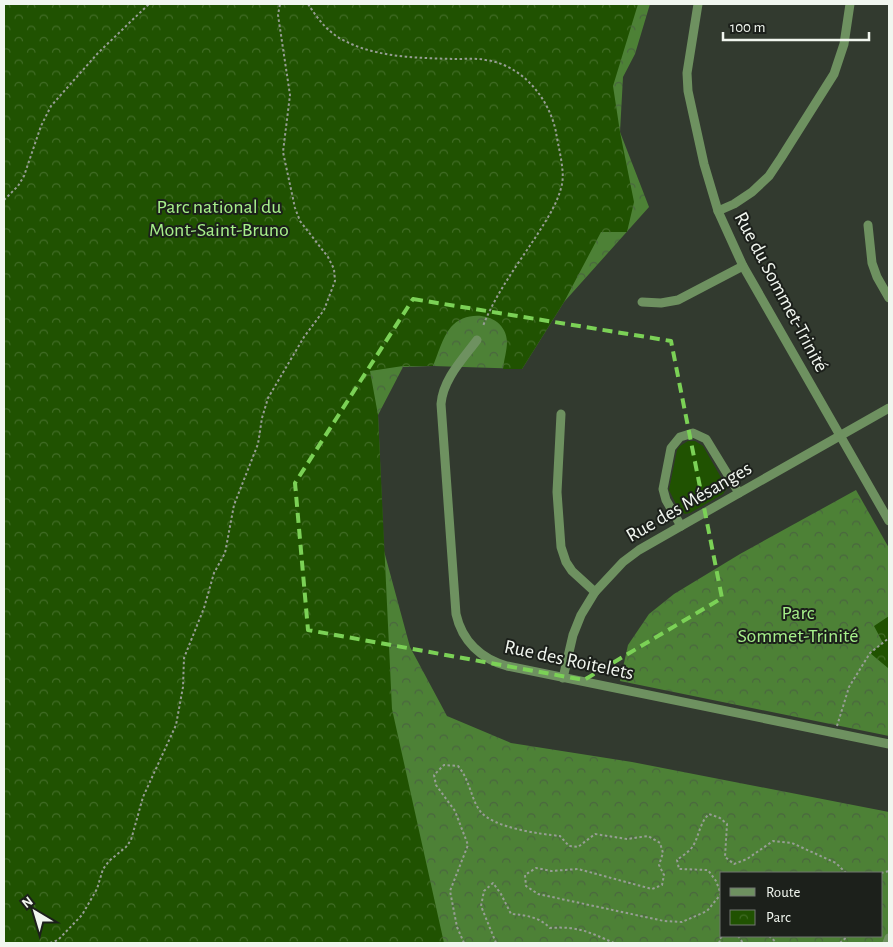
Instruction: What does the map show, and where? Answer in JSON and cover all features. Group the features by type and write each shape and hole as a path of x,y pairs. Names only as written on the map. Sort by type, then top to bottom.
{"street":[{"name":"Rue du Sommet-Trinité","path":"698,4 687,73 688,91 704,164 718,211 743,266 889,521"},
{"path":"718,211 734,204 752,192 769,176 782,158 834,74 844,44 850,4"},
{"path":"868,225 872,263 889,298"},
{"path":"642,302 661,303 678,300 743,266"},
{"name":"Rue des Roitelets","path":"477,340 449,378 442,400 446,484 458,620 468,641 476,650 490,660 507,666 889,744"},
{"name":"Rue des Mésanges","path":"563,678 575,628 581,615 595,592 628,557 889,408"},
{"path":"562,414 557,492 561,546 566,562 572,571 595,592"},
{"path":"681,526 662,489 671,448 680,437 693,434 706,439 739,493"},
{"path":"887,943 889,938"}],"path":[{"path":"4,200 18,186 24,176 41,126 51,106 98,53 148,4"},
{"path":"50,943 58,940 82,916 97,889 103,869 108,861 126,848 131,840 143,797 176,725 183,687 184,658 204,608 214,572 225,553 234,505 258,444 262,418 268,398 304,337 324,310 335,281 334,269 328,257 300,221 283,152 290,95 278,15 280,4"},
{"path":"308,4 328,30 344,41 356,46 417,57 487,60 505,66 523,78 545,101 555,127 563,182 547,219 491,306 483,326"},
{"path":"835,732 849,687 870,653 889,638"},
{"path":"464,943 457,927 450,891 468,845 455,811 436,785 434,775 444,765 458,766 465,774 481,811 496,823 560,836 569,846 578,847 595,834 627,839 648,836 660,843 663,852 659,865 664,875 662,885 652,890 578,869 551,871 536,868 525,876 526,886 538,894 664,921 682,922 707,911 720,895"},
{"path":"720,891 716,881 708,870 679,869 677,860 692,848 701,830 703,819 709,814 720,818 726,824 725,857 734,864 747,859 773,841 792,843 836,863 845,872"},
{"path":"496,943 481,906 484,891 493,883 511,914 543,921 550,928 569,927 588,932 614,943"}],"highlighted area":[{"path":"413,299 671,341 722,598 584,680 308,630 295,483"}],"green space":[{"name":"Parc national du Mont-Saint-Bruno","path":"4,4 638,4 613,86 634,202 627,232 601,232 564,302 522,369 503,369 507,345 505,332 493,320 475,316 466,317 451,327 433,366 403,366 370,371 378,415 392,709 444,943 4,943"},
{"name":"Parc national du Mont-Saint-Bruno","path":"63,4 650,4 635,54 623,77 620,132 649,207 564,302 522,369 433,366 403,367 378,415 384,551 410,647 447,716 511,743 632,762 889,812 889,943 4,943 4,16"},
{"path":"688,441 695,441 703,446 727,488 723,494 685,514 679,510 669,490 677,450"},
{"name":"Parc Sommet-Trinité","path":"856,490 889,548 889,736 620,681 628,645 649,614 674,594 740,554"},
{"path":"889,616 888,668 870,653 883,643 874,626"}]}
